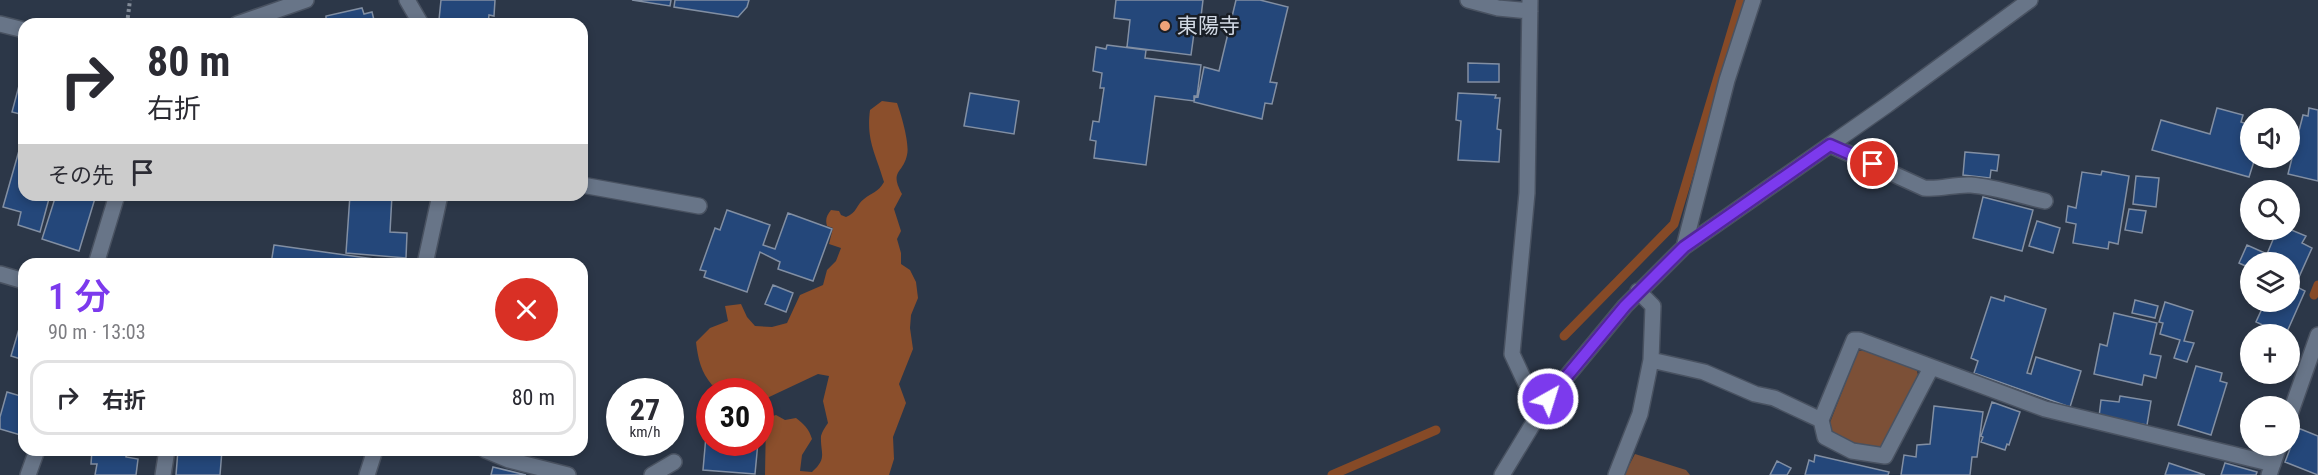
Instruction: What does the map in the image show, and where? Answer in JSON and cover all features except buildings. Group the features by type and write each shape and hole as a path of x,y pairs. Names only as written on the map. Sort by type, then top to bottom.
{"street":[{"path":"254,18 306,0"},
{"path":"407,0 418,18"},
{"path":"1468,0 1498,8 1530,6 1527,193 1512,354 1526,384 1548,399"},
{"path":"1684,247 1724,91 1753,0"},
{"path":"1502,475 1548,399 1638,291 1684,247 1830,145 2030,0"},
{"path":"0,24 18,28"},
{"path":"1830,145 1924,188 1973,185 2045,201"},
{"path":"588,186 699,206"},
{"path":"98,258 115,201"},
{"path":"425,258 439,201"},
{"path":"0,274 18,279"},
{"path":"1616,475 1640,414 1652,360 1653,306 1638,291"},
{"path":"2296,396 2318,335"},
{"path":"1931,368 1886,456 1852,451 1825,437 1821,420 1854,340 1859,340 2044,409 2271,470"},
{"path":"1652,360 1704,372 1755,394 1774,398 1821,420"},
{"path":"28,475 35,456"},
{"path":"163,475 166,456"},
{"path":"368,475 373,456"},
{"path":"499,456 568,475"},
{"path":"652,475 674,462"}],"path":[{"path":"128,18 130,0"}],"shaded area":[{"path":"882,101 897,103 908,150 897,176 902,194 894,209 901,231 897,239 901,264 910,270 916,282 918,298 911,315 913,349 899,384 906,403 893,437 894,459 889,475 765,475 765,456 774,456 774,416 776,415 785,420 796,418 811,435 812,439 802,455 800,471 812,472 820,463 822,459 821,436 828,423 823,401 829,376 818,374 774,395 774,378 707,378 701,365 696,342 710,328 728,321 725,306 741,304 747,317 755,326 772,327 787,323 800,295 823,285 827,270 836,261 841,248 829,244 833,228 827,226 828,214 831,210 839,211 846,217 850,215 861,201 882,186 884,182 869,130 870,110"},
{"path":"1866,350 1916,367 1918,375 1881,448 1857,444 1831,431 1829,425 1858,351"},
{"path":"1635,454 1686,470 1690,475 1624,475"}],"waterway":[{"path":"1564,336 1674,224 1741,0"},
{"path":"2314,295 2318,285"},
{"path":"1332,475 1436,430"}],"place":[{"name":"東陽寺","path":"1165,26"}],"route":[{"path":"1548,399 1638,291 1684,247 1830,145 1873,164"}]}
